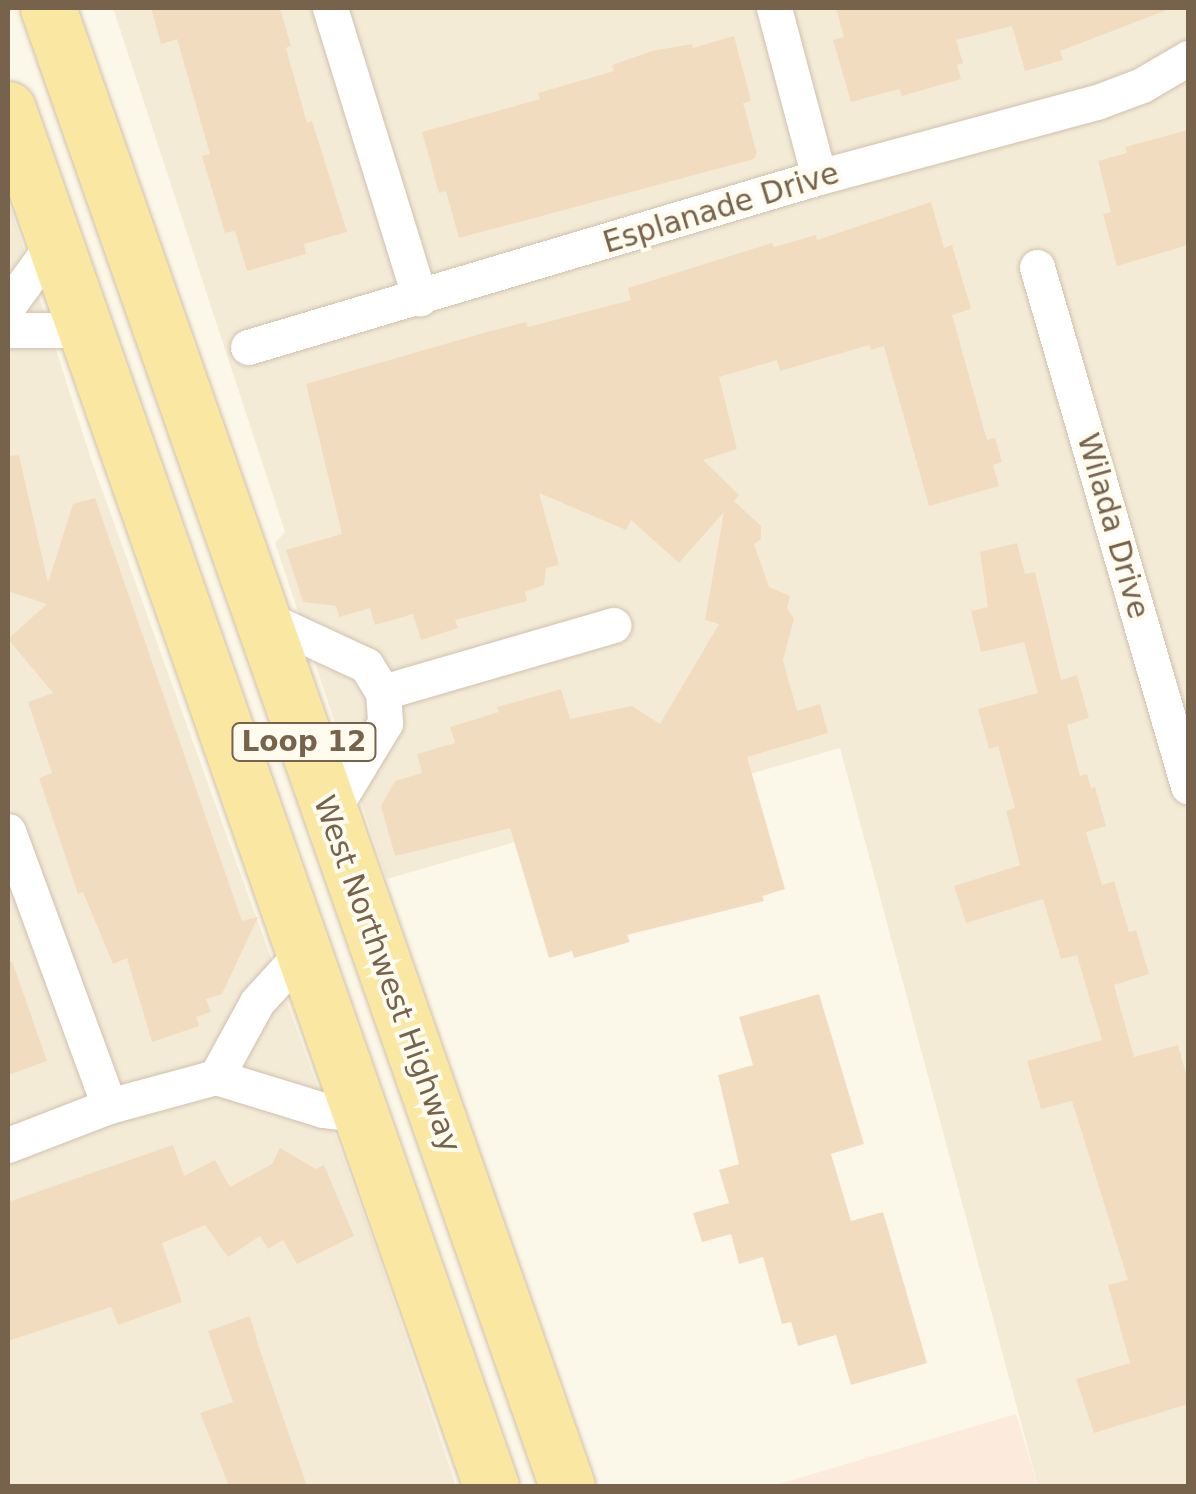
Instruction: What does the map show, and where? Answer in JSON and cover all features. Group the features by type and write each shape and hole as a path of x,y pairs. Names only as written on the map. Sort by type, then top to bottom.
{"main road":[{"name":"West Northwest Highway","path":"48,8 330,816 552,1483"},
{"name":"Loop 12","path":"8,109 491,1486"}],"street":[{"path":"330,8 420,298"},
{"path":"774,8 819,178"},
{"name":"Esplanade Drive","path":"248,347 819,178 1098,102 1142,85 1188,58"},
{"path":"8,306 54,243"},
{"name":"Wilada Drive","path":"1037,267 1188,786"},
{"path":"8,330 84,330"},
{"path":"260,616 366,664 383,692 386,722 330,816"},
{"path":"383,692 613,626"},
{"path":"8,831 109,1106"},
{"path":"216,1076 257,1002 302,954"},
{"path":"8,1146 109,1106 216,1076 323,1110 358,1114"}],"shaded area":[{"path":"113,8 1188,8 1188,1486 1038,1486 840,748 387,879 275,543 285,532"},
{"path":"8,200 92,462 373,1241 456,1486 8,1486"},
{"path":"1016,1414 1038,1486 772,1486"}],"building":[{"path":"151,8 280,8 291,46 286,48 307,123 312,121 347,232 304,244 306,254 247,271 235,231 225,233 202,156 210,154 177,39 161,44"},
{"path":"836,8 1167,10 1060,51 1063,60 1025,71 1012,26 956,40 963,63 957,65 961,79 902,96 899,89 851,102 833,40 844,37"},
{"path":"734,36 751,101 743,103 757,153 754,159 459,238 446,191 439,193 422,132 540,99 538,93 614,71 612,65 652,51 692,44 693,48"},
{"path":"1188,130 1188,245 1117,266 1103,214 1111,212 1098,161 1127,153 1125,147"},
{"path":"931,202 944,248 952,245 971,309 952,315 987,440 995,438 1002,462 993,465 999,486 929,506 884,346 871,350 869,345 780,371 777,360 719,377 737,449 703,460 739,495 734,501 761,526 761,539 754,544 769,587 790,596 787,608 794,619 783,660 797,711 820,704 828,733 747,757 785,889 762,896 764,901 627,935 630,942 574,958 572,951 549,958 510,828 395,856 381,806 395,781 422,773 417,754 455,743 450,727 499,712 497,707 561,689 570,719 632,706 660,724 719,624 705,620 724,512 679,563 631,520 626,530 539,493 559,565 546,568 544,585 525,592 527,601 455,620 458,628 421,640 413,614 375,625 370,608 339,617 336,606 303,602 286,550 342,534 306,384 487,332 526,322 528,327 631,300 628,288 772,243 774,247 816,235 817,240"},
{"path":"19,455 48,583 73,504 95,498 242,921 258,917 222,994 206,999 211,1012 196,1017 199,1026 152,1042 127,958 113,964 83,892 78,894 39,778 52,773 28,702 53,693 8,639 47,604 8,591 8,456"},
{"path":"1017,543 1025,574 1035,572 1061,680 1077,675 1089,718 1067,725 1080,776 1087,774 1091,788 1095,787 1106,826 1086,832 1102,885 1114,881 1129,932 1136,930 1149,974 1114,985 1134,1057 1178,1045 1188,1081 1188,1404 1094,1433 1076,1379 1130,1363 1108,1285 1128,1280 1072,1101 1041,1109 1027,1061 1102,1040 1077,955 1061,959 1043,899 966,923 954,886 1020,865 1006,811 1015,808 998,746 989,749 978,709 1038,693 1024,642 981,652 971,611 988,607 980,552"},
{"path":"12,961 47,1061 8,1075 8,962"},
{"path":"819,994 864,1144 831,1154 851,1221 883,1212 927,1363 851,1385 836,1335 798,1346 791,1322 782,1324 763,1257 739,1264 731,1234 702,1242 693,1213 729,1203 719,1170 739,1164 718,1075 753,1065 739,1017"},
{"path":"173,1145 184,1176 215,1160 230,1187 272,1164 280,1148 316,1169 324,1165 354,1236 297,1264 283,1240 268,1249 260,1236 228,1257 205,1225 162,1243 182,1302 118,1325 111,1307 8,1341 8,1202"},
{"path":"250,1316 307,1486 229,1486 200,1413 233,1402 208,1331"}]}
